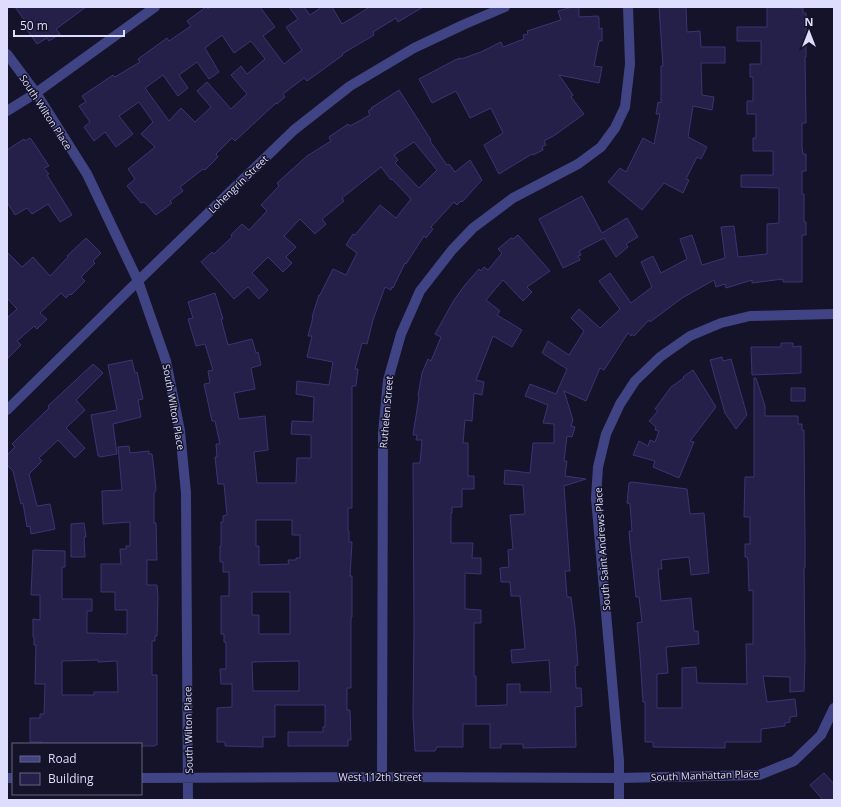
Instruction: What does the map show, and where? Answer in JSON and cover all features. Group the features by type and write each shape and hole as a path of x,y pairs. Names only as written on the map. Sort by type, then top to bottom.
{"street":[{"path":"7,111 36,93 155,7"},
{"name":"Lohengrin Street","path":"7,410 294,130 350,86 414,48 505,7"},
{"name":"Ruthelen Street","path":"382,776 383,434 388,380 401,334 420,292 452,250 473,228 513,198 578,164 601,147 615,128 625,108 630,64 628,7"},
{"name":"South Wilton Place","path":"7,54 36,93 87,174 138,281 166,361 180,431 186,493 188,800"},
{"name":"South Saint Andrews Place","path":"619,800 619,762 596,498 598,466 606,434 620,404 635,381 660,357 690,336 721,323 750,316 834,314"},
{"name":"South Manhattan Place","path":"619,778 759,775 794,761 821,735 834,708"},
{"name":"West 112th Street","path":"142,778 189,779 382,776 619,778"}],"building":[{"path":"15,7 86,7 56,29 60,34 49,41 47,38 37,44 25,27 28,25"},
{"path":"206,7 208,9 211,7 260,7 275,27 263,36 284,64 302,50 286,27 298,19 289,7 304,7 310,15 322,7 332,7 342,24 370,7 423,7 398,22 396,18 373,32 374,35 342,54 343,55 307,81 304,78 283,94 285,97 277,104 276,103 235,141 232,138 216,154 218,157 205,170 203,169 180,187 183,191 170,201 172,203 156,215 144,202 141,203 127,186 135,179 128,169 155,147 141,134 153,122 139,102 119,116 133,134 116,147 105,132 94,141 84,127 90,122 79,106 86,102 82,96 113,75 115,77 140,62 138,59 167,38 169,41 191,26 187,21","holes":["222,35 234,53 251,41 265,59 247,74 241,66 231,75 247,94 231,109 207,82 197,91 211,107 195,122 181,108 169,121 145,88 163,75 178,96 188,88 179,75 197,62 209,79 219,72 205,48"]},
{"path":"572,7 579,7 579,17 598,16 599,18 599,29 602,28 602,41 599,41 594,66 602,67 599,83 559,75 573,95 571,97 584,114 544,141 546,145 542,147 543,150 533,155 532,154 499,174 484,145 503,133 491,108 470,118 456,91 432,103 419,79 455,60 481,52 501,42 503,47 524,39 523,35 528,34 527,31 561,20 558,11"},
{"path":"659,7 686,7 687,32 700,31 701,47 725,47 725,63 701,63 702,95 714,97 712,110 693,106 688,137 707,147 701,159 697,157 686,179 689,180 683,193 664,183 642,210 608,182 620,168 626,172 643,138 654,144 660,114 656,114 658,102 661,103 661,66 663,66"},
{"path":"767,7 803,8 803,13 806,13 806,123 802,123 802,147 803,154 806,154 806,171 802,171 802,194 804,194 804,222 806,222 806,235 802,235 802,282 783,282 783,279 752,283 752,280 726,288 725,284 716,287 714,280 682,298 650,322 649,320 634,336 632,334 631,336 628,333 604,370 600,368 586,401 564,391 573,420 571,426 575,427 572,437 567,436 564,461 567,461 565,476 586,479 564,486 570,571 565,571 567,597 571,597 578,665 575,666 576,688 581,688 582,706 575,707 576,747 523,748 523,744 501,744 501,748 490,748 490,724 463,724 463,747 437,747 435,751 415,751 413,716 413,463 420,463 422,440 416,440 417,435 413,435 422,373 428,359 431,361 441,337 435,334 454,300 465,285 479,269 481,271 484,267 488,270 502,253 498,249 511,238 513,239 518,235 550,271 527,287 532,292 523,301 503,280 486,300 500,311 497,315 522,330 512,347 493,336 476,380 484,382 482,395 474,393 472,421 465,420 463,443 468,443 468,476 474,476 474,489 462,489 462,507 452,507 451,513 451,543 473,543 472,558 481,558 481,574 465,573 465,609 481,610 481,623 474,623 474,676 476,676 476,706 507,705 507,684 520,684 520,692 551,692 549,660 512,663 511,650 525,649 520,596 511,596 510,582 501,582 500,568 509,567 508,550 513,549 510,515 525,514 523,485 504,484 505,470 530,473 533,443 554,443 554,424 543,423 548,405 525,396 530,384 556,394 567,369 542,353 548,341 569,355 584,331 571,318 579,309 600,328 620,309 599,281 610,273 631,303 652,287 641,262 653,256 661,273 687,259 680,239 692,235 702,265 725,258 721,227 734,226 738,257 767,254 767,224 779,223 779,188 741,187 741,175 773,175 773,151 753,151 753,138 756,138 756,114 747,114 747,101 753,101 753,77 750,77 750,64 761,64 761,41 737,41 737,27 767,27"},
{"path":"399,90 431,140 430,141 447,165 449,164 455,172 470,160 482,180 462,202 461,201 457,205 454,202 431,227 433,229 426,238 424,236 406,264 405,263 393,288 392,287 391,290 385,287 373,320 367,344 362,343 355,369 358,369 356,386 352,386 352,508 348,508 349,542 352,542 350,576 352,576 352,617 351,688 347,688 347,710 350,710 351,740 348,740 348,746 288,746 288,732 323,732 323,727 325,727 325,705 275,705 275,737 263,737 263,747 225,746 225,742 217,742 217,708 232,707 232,684 221,684 220,669 226,669 226,642 224,642 224,634 221,634 221,596 229,596 229,572 223,572 223,562 220,562 220,546 221,522 223,522 223,516 227,515 224,484 218,484 215,457 217,457 216,444 220,444 215,421 212,421 204,384 210,383 208,371 213,370 205,344 196,346 188,319 193,318 188,302 215,293 223,319 221,319 228,345 252,339 256,353 258,352 261,365 251,368 255,389 234,393 239,419 265,416 268,450 254,452 257,483 296,483 297,458 311,458 311,435 291,434 292,421 313,422 314,397 296,394 297,381 329,385 333,362 307,357 312,336 308,336 319,295 333,269 346,275 357,253 346,245 353,234 355,235 380,205 396,218 411,199 392,179 391,180 381,167 342,198 344,201 322,219 326,224 315,234 300,219 284,236 296,247 286,257 292,263 283,272 268,257 252,273 268,290 259,299 248,287 234,299 201,262 212,252 214,254 232,237 231,235 242,224 249,230 267,211 261,205 279,186 277,183 307,156 331,141 329,137 348,124 350,126 370,115 368,111 372,109 371,108","holes":["414,142 437,170 419,188 395,163 398,160 394,155","256,520 292,520 292,535 300,535 300,558 296,558 296,560 288,560 289,564 259,565 259,546 256,546","252,592 290,592 290,634 259,634 259,615 252,615","299,661 299,691 253,691 252,662"]},
{"path":"30,138 49,166 44,168 49,174 47,175 72,215 60,222 48,204 32,214 27,208 15,215 7,202 7,150 24,139 25,141"},
{"path":"582,196 602,233 627,218 638,237 626,244 628,247 616,257 604,238 579,251 581,255 578,256 580,260 563,268 539,219"},
{"path":"86,238 101,253 93,261 95,263 81,277 85,281 66,298 61,293 40,313 47,319 37,329 34,326 17,341 21,345 7,359 7,318 17,309 7,298 7,252 22,267 33,257 50,276 68,257 67,256"},
{"path":"781,343 793,343 793,347 801,346 801,373 752,375 751,347 781,347"},
{"path":"722,357 723,361 731,359 747,415 736,429 725,413 710,360"},
{"path":"132,360 135,373 137,372 143,399 138,400 141,417 113,424 117,454 100,457 98,456 91,415 117,410 108,365"},
{"path":"93,364 103,373 76,400 85,410 66,428 85,448 75,458 58,440 39,458 42,461 29,474 37,506 50,504 55,529 31,534 30,526 27,527 23,503 21,504 13,471 7,465 7,455 15,447 12,444 49,408 48,406"},
{"path":"693,370 716,407 690,441 694,442 679,478 653,467 655,461 633,455 639,441 648,446 650,440 655,442 659,431 655,430 656,427 649,421 658,411 655,409 671,387"},
{"path":"754,378 756,378 765,406 765,416 798,416 798,424 802,424 802,430 804,430 804,691 790,692 790,677 763,676 767,702 795,699 797,716 790,717 790,722 785,723 785,726 761,729 761,742 725,742 725,748 653,747 653,742 645,742 645,702 643,702 637,623 642,622 639,597 636,597 630,543 629,531 632,531 630,504 627,503 629,483 632,482 687,489 690,514 704,513 709,573 691,575 689,557 661,560 662,569 658,569 661,601 691,598 694,631 698,631 699,644 666,647 668,673 657,674 657,708 682,708 682,668 696,667 697,683 747,684 746,644 753,644 753,590 749,591 748,560 747,557 745,557 745,544 750,544 750,517 744,517 745,477 754,477"},
{"path":"791,388 805,388 805,401 791,401"},
{"path":"129,446 130,453 149,451 149,454 152,454 156,490 154,493 154,523 156,523 157,560 147,560 147,585 157,585 158,597 157,636 155,636 155,641 152,641 152,675 157,675 157,745 142,746 142,743 30,742 30,718 40,718 40,714 44,714 45,684 35,684 36,645 34,645 33,637 33,619 40,620 40,595 31,595 33,550 65,551 65,567 62,567 62,599 92,599 92,611 87,611 87,633 127,634 127,610 115,610 115,592 101,592 101,564 121,564 120,549 126,549 126,546 130,546 130,522 103,524 102,491 122,490 118,447","holes":["62,661 117,661 118,692 94,692 94,695 62,695"]},
{"path":"84,523 86,537 84,537 85,557 71,557 71,524"},
{"path":"824,773 834,784 834,800 823,800 810,785"}]}
